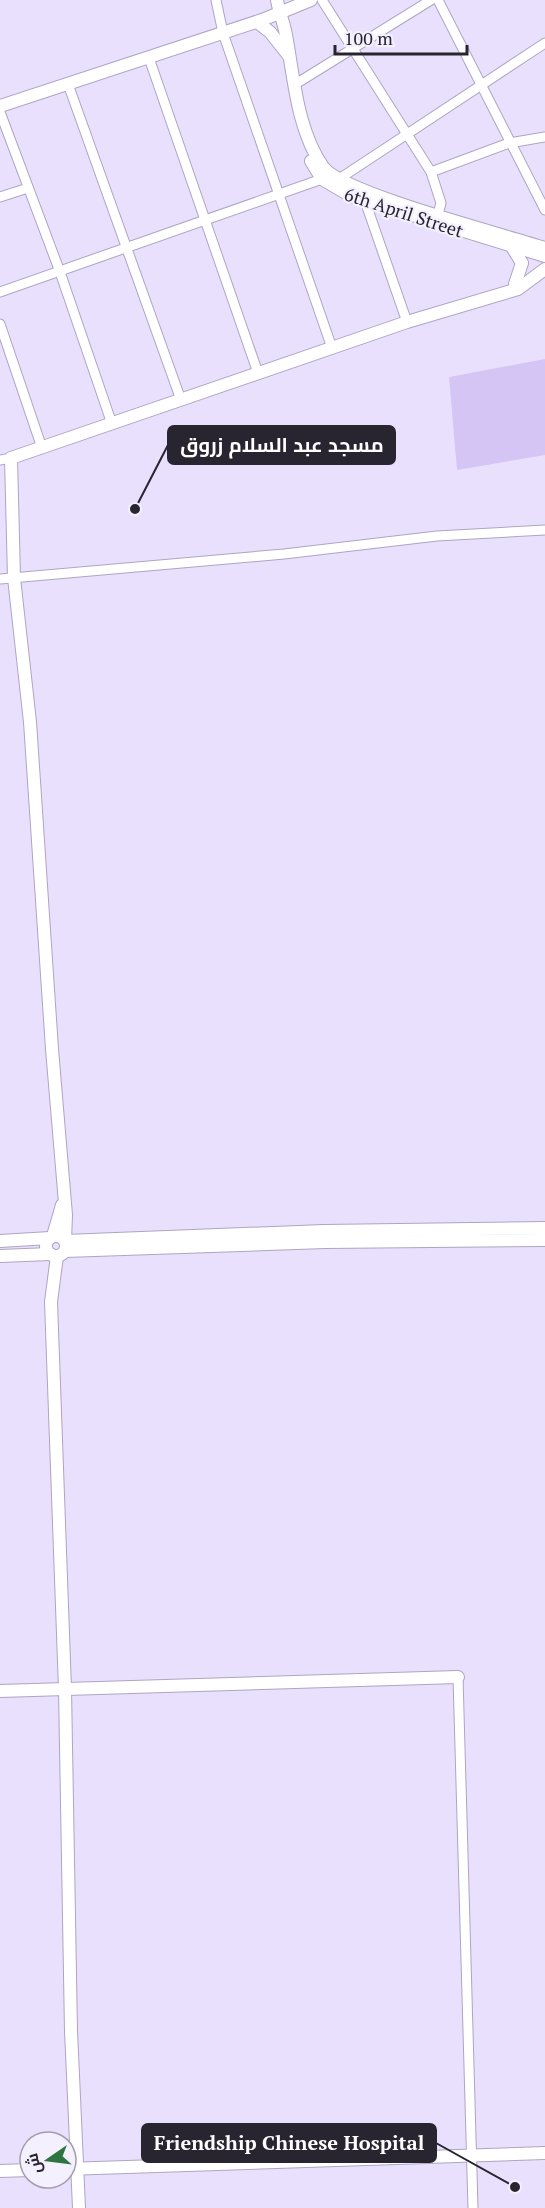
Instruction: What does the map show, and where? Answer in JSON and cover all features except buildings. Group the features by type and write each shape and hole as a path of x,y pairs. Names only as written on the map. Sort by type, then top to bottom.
{"street":[{"path":"216,0 223,33 332,348"},
{"path":"277,0 304,124 323,167 339,179 437,219 545,248"},
{"path":"0,106 257,22 311,0"},
{"path":"322,0 431,172 440,199 437,219"},
{"path":"294,85 430,0"},
{"path":"438,0 545,210"},
{"path":"257,22 270,32 290,57"},
{"path":"339,179 545,43"},
{"path":"149,58 258,373"},
{"path":"68,84 181,400"},
{"path":"0,112 60,272 112,424"},
{"name":"6th April Street","path":"304,124 309,155 322,179 338,190 365,201 437,219 545,257"},
{"path":"431,172 509,143 545,137"},
{"path":"0,292 322,179"},
{"path":"0,197 27,188"},
{"path":"365,201 407,322"},
{"path":"512,247 522,263 515,284"},
{"path":"504,291 545,257"},
{"path":"531,282 545,269"},
{"path":"72,2130 65,1689 51,1302 64,1201 30,722 14,578 5,459 407,322 504,291 518,289 545,277"},
{"path":"0,324 42,448"},
{"path":"0,579 346,548 436,536 545,530"},
{"path":"0,1241 58,1245 545,1228"},
{"path":"247,1240 545,1240"},
{"path":"0,1256 58,1245"},
{"path":"0,1690 459,1677 473,2208"},
{"path":"78,2169 545,2153"},
{"path":"0,2171 18,2170"},
{"path":"76,2190 79,2208"}],"shaded area":[{"path":"545,359 545,455 457,470 449,377"}],"place":[{"name":"مسجد عبد السلام زروق","path":"135,509"},
{"name":"Friendship Chinese Hospital","path":"515,2187"}]}
